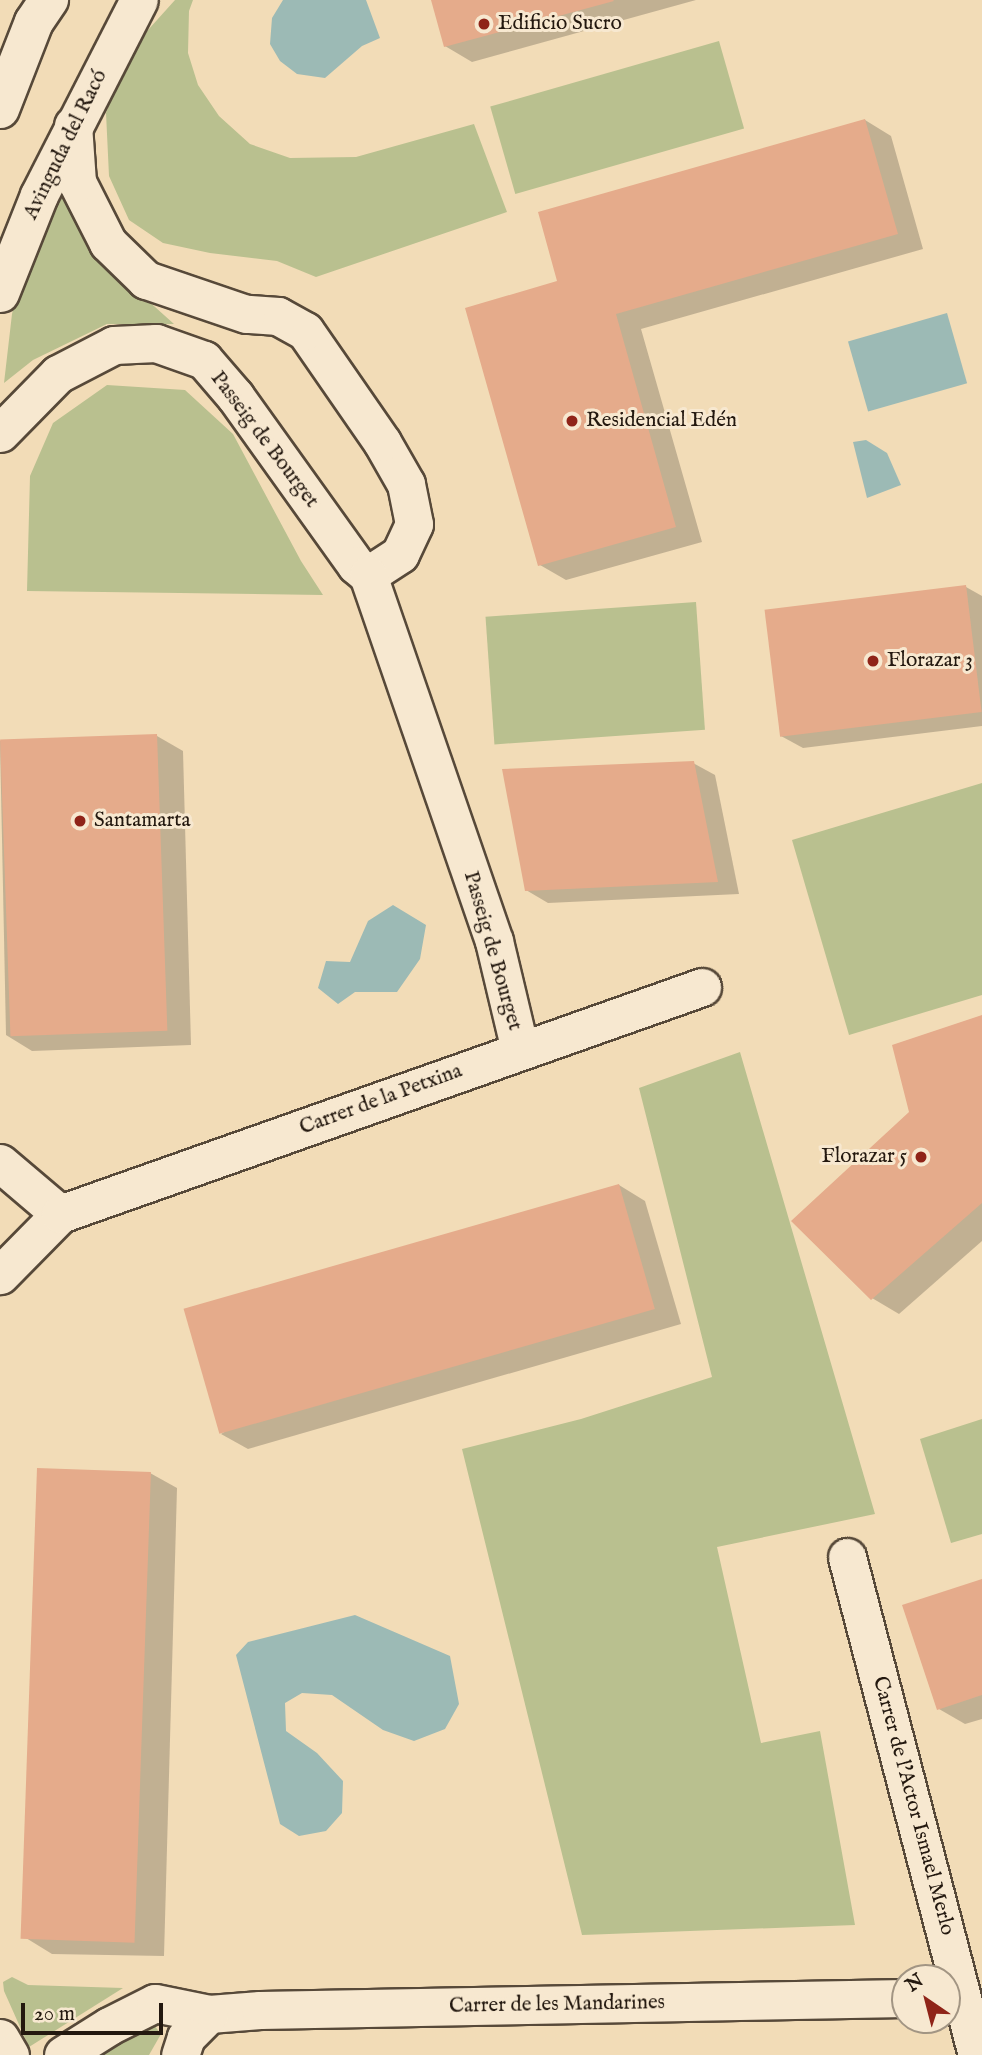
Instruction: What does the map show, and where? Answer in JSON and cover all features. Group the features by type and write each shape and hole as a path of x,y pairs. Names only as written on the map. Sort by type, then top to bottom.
{"street":[{"path":"0,109 34,22 48,0"},
{"name":"Avinguda del Racó","path":"0,293 39,195 139,0"},
{"path":"73,125 77,182 108,243 146,280 246,314 278,316 305,331 383,442 406,484 414,524 400,554 369,575"},
{"name":"Passeig de Bourget","path":"0,433 58,374 114,345 156,344 204,360 250,415 356,565 369,575 494,941 520,1050"},
{"name":"Carrer de la Petxina","path":"0,1275 60,1213 702,987"},
{"path":"0,1163 60,1213"},
{"name":"Carrer de l'Actor Ismael Merlo","path":"847,1557 947,1964"},
{"name":"Carrer de les Mandarines","path":"63,2055 109,2025 155,2003 209,2014 274,2010 891,1998"},
{"name":"Carrer de l'Actor Ismael Merlo","path":"961,2010 977,2043"},
{"path":"180,2055 187,2037 209,2014"},
{"path":"0,2038 10,2055"}],"green space":[{"path":"175,0 193,0 189,11 188,53 198,85 219,116 250,144 290,158 356,157 474,124 507,212 316,277 277,261 210,253 163,243 129,220 109,176 106,113 130,50"},
{"path":"719,41 744,128 515,194 490,107"},
{"path":"57,160 87,246 174,324 107,324 33,360 4,383 12,314 36,222"},
{"path":"107,385 185,390 233,434 301,561 323,595 27,591 30,476 53,423"},
{"path":"696,602 705,730 494,744 486,617"},
{"path":"982,783 982,995 849,1035 792,840"},
{"path":"740,1052 875,1514 717,1547 761,1743 820,1731 855,1925 582,1935 462,1449 581,1419 712,1377 639,1088"},
{"path":"982,1419 982,1534 951,1543 920,1439"},
{"path":"12,1977 28,1985 123,1988 29,2047 4,1991 3,1982"},
{"path":"154,2025 161,2034 149,2055 102,2055 133,2032"}],"water":[{"path":"283,0 366,0 380,38 362,46 325,78 297,74 280,61 270,44 272,18"},
{"path":"947,313 967,383 868,412 848,341"},
{"path":"866,440 887,453 901,485 867,498 853,442"},
{"path":"393,905 426,925 420,959 397,992 355,992 338,1004 318,988 326,961 350,962 368,921"},
{"path":"355,1615 450,1656 459,1704 445,1729 414,1741 383,1730 332,1695 302,1693 285,1703 286,1731 317,1753 343,1781 342,1813 326,1831 299,1836 280,1824 236,1655 248,1642"}],"building":[{"name":"Edificio Sucro","path":"431,0 613,0 614,1 444,47"},
{"name":"Residencial Edén","path":"865,119 898,234 616,314 676,527 538,566 465,308 557,281 538,212"},
{"name":"Florazar 3","path":"966,585 982,712 780,737 765,610"},
{"name":"Santamarta","path":"157,734 167,1031 10,1036 0,739"},
{"path":"694,761 718,882 525,891 502,769"},
{"name":"Florazar 5","path":"982,1015 982,1203 871,1300 791,1221 909,1112 892,1045"},
{"path":"619,1184 655,1309 219,1434 184,1309"},
{"path":"37,1468 151,1472 134,1943 21,1939"},
{"path":"982,1579 982,1695 937,1710 902,1605"}],"place":[{"name":"Edificio Sucro","path":"484,24"},
{"name":"Residencial Edén","path":"572,421"},
{"name":"Florazar 3","path":"873,661"},
{"name":"Santamarta","path":"80,821"},
{"name":"Florazar 5","path":"921,1157"}]}
